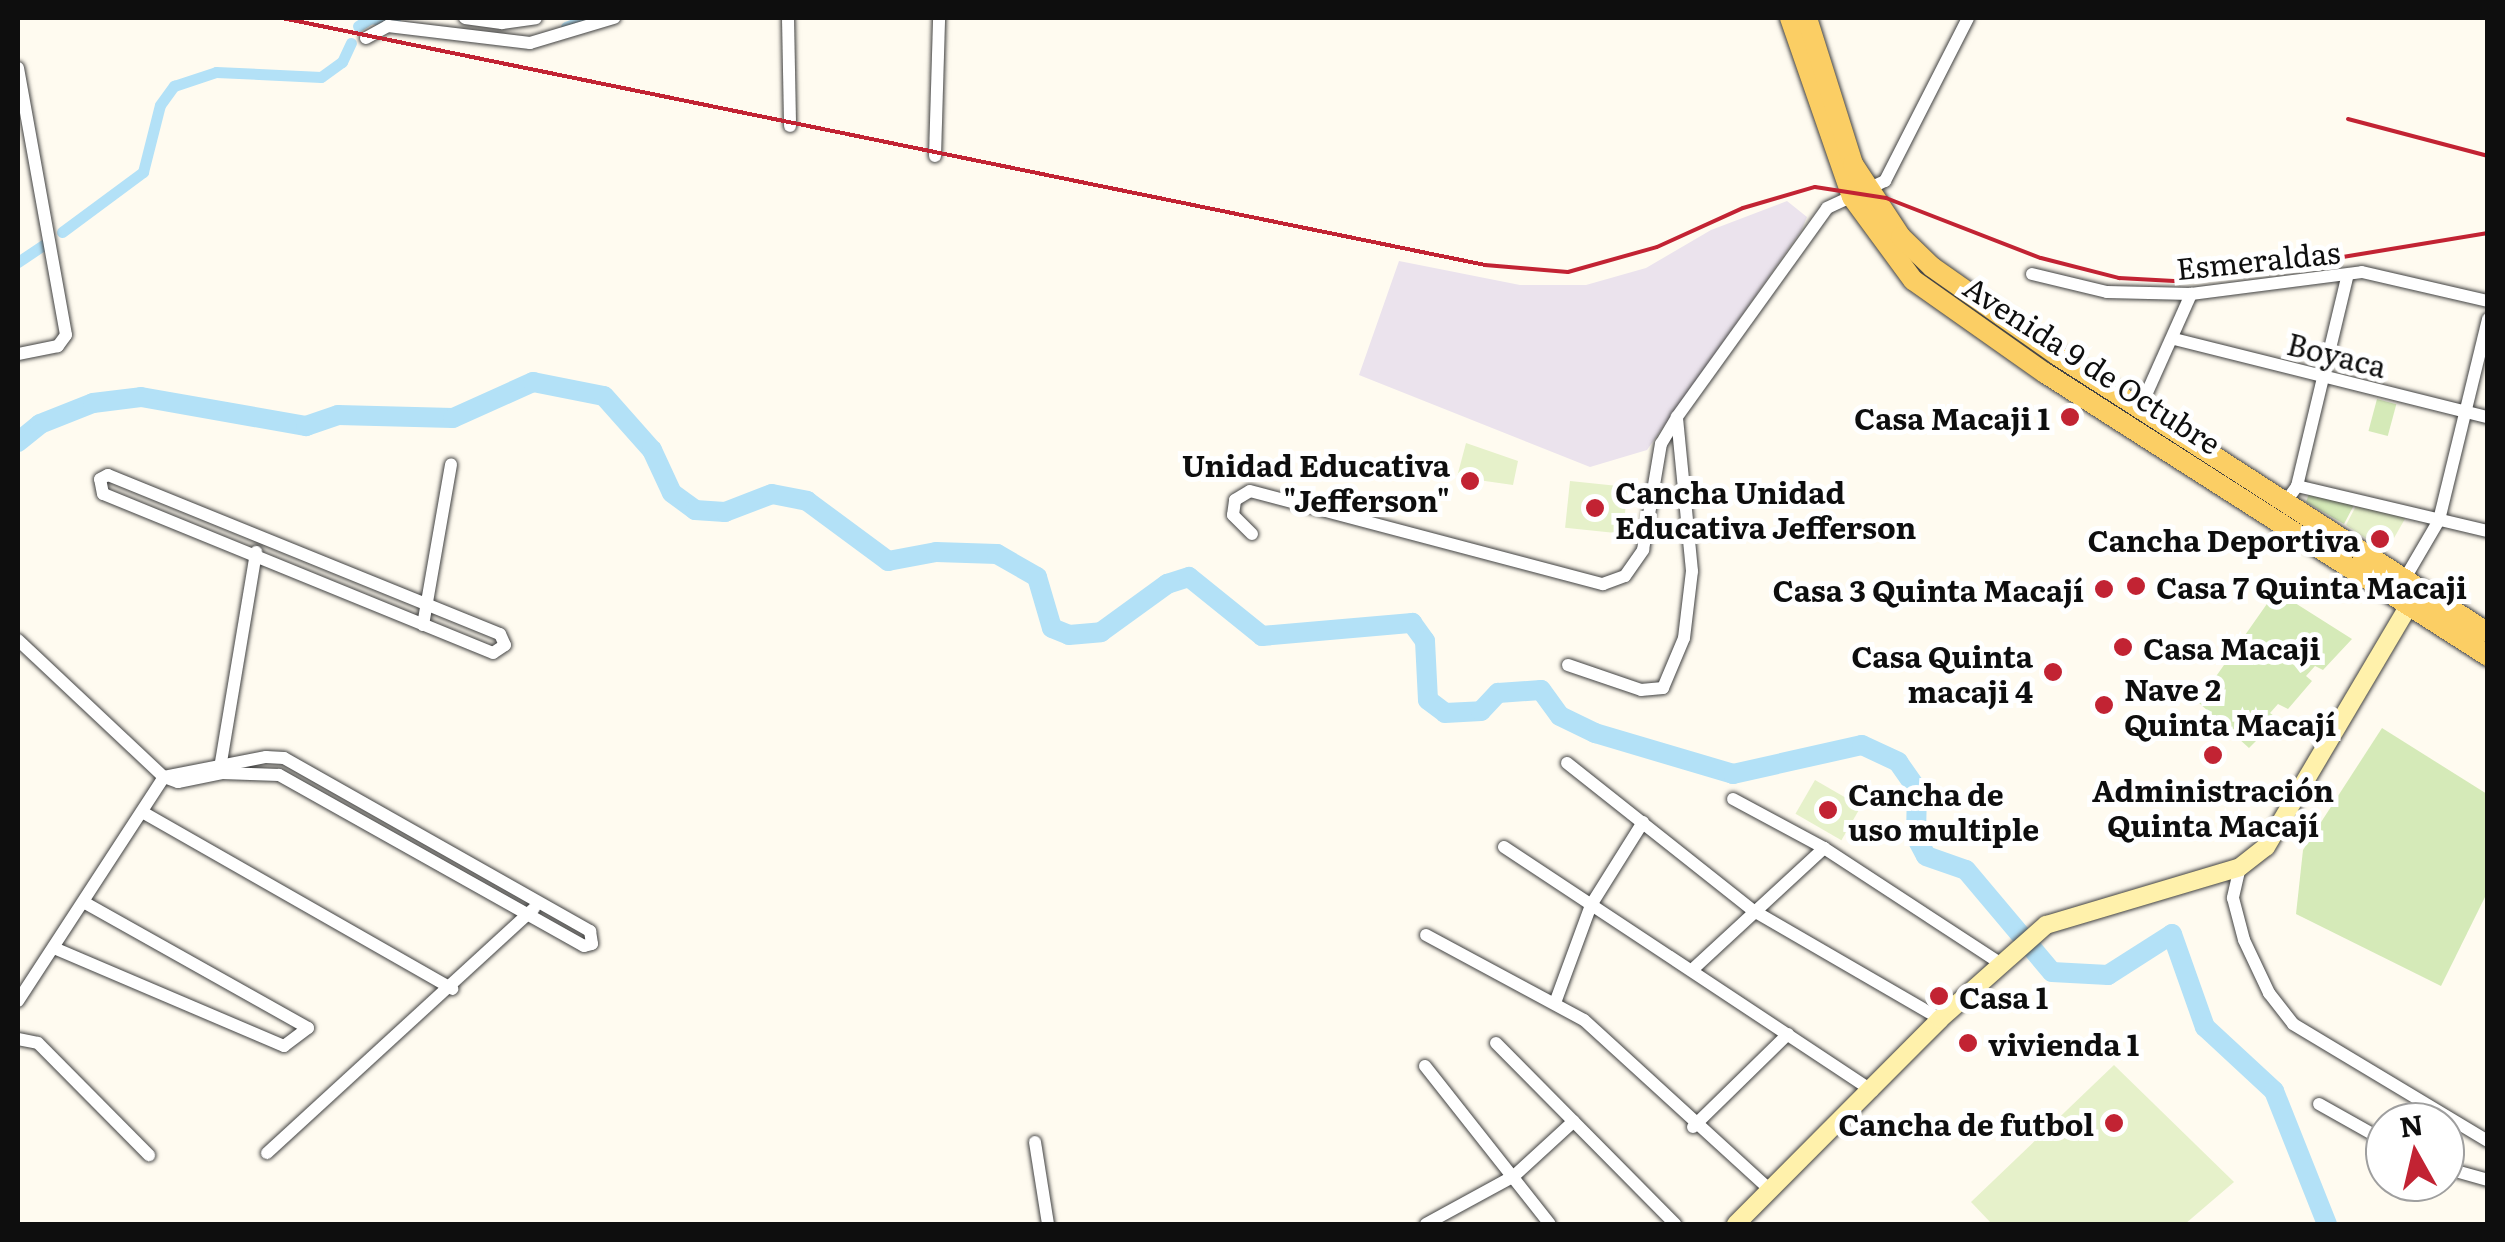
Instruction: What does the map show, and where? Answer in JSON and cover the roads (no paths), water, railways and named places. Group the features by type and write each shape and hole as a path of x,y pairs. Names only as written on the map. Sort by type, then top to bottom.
{"main road":[{"name":"Avenida 9 de Octubre","path":"1790,18 1860,194 1912,280 2410,591 2488,633"},
{"name":"Avenida 9 de Octubre","path":"1807,18 1860,194 1882,208 1932,267 2141,406 2292,493 2488,656"}],"street":[{"path":"464,18 502,23 536,18"},
{"path":"366,38 388,26 530,43 614,18"},
{"path":"788,18 790,126"},
{"path":"935,156 940,18"},
{"path":"1252,534 1233,515 1236,500 1250,492 1603,584 1626,576 1643,550 1661,444 1677,417 1827,208 1885,182 1968,18"},
{"path":"1882,208 1978,18"},
{"path":"18,68 66,335 58,346 18,354"},
{"name":"Esmeraldas","path":"2032,274 2108,292 2191,294 2347,278 2362,272 2488,301"},
{"path":"2347,278 2292,493 2488,531"},
{"path":"2141,406 2191,294"},
{"path":"1736,1224 1873,1091 1940,1019 2046,924 2240,867 2266,847 2410,591 2439,520 2488,318"},
{"name":"Boyaca","path":"2174,339 2488,417"},
{"path":"1568,665 1652,692 1663,688 1684,638 1692,571 1677,417"},
{"path":"423,625 452,464"},
{"path":"108,475 426,606 500,634 504,645 493,653 255,558 103,494 100,479 108,475"},
{"path":"220,762 258,539"},
{"path":"18,640 164,777 178,782 222,773 280,775 535,908"},
{"path":"18,1001 164,777 220,762 284,758 535,908"},
{"path":"1567,764 1754,911 1940,1019"},
{"path":"1733,798 1824,848 2002,964"},
{"path":"144,813 452,989"},
{"path":"1555,1003 1590,905 1643,822"},
{"path":"1504,847 1873,1091"},
{"path":"1692,970 1824,848"},
{"path":"2240,867 2233,898 2244,940 2269,993 2293,1024 2488,1141"},
{"path":"54,948 284,1046 308,1028 85,902"},
{"path":"267,1153 452,989 535,908"},
{"path":"1426,936 1555,1003 1612,1043 1694,1127 1771,1191"},
{"path":"1694,1127 1788,1034"},
{"path":"18,1039 38,1043 149,1155"},
{"path":"1496,1043 1675,1224"},
{"path":"1425,1066 1550,1224"},
{"path":"2319,1104 2365,1130"},
{"path":"1426,1224 1514,1176 1574,1122"},
{"path":"1035,1142 1048,1224"}],"waterway":[{"path":"358,26 371,18 396,23"},
{"path":"566,27 590,18"},
{"path":"62,232 143,172 160,105 174,86 216,72 321,77 342,62 351,43"},
{"path":"18,262 43,245"},
{"path":"18,442 40,424 93,403 141,397 306,426 338,415 453,418 533,382 604,396 652,450 672,493 695,510 725,512 772,494 807,501 888,561 936,552 997,554 1037,577 1052,628 1069,635 1101,632 1167,584 1189,577 1262,636 1412,623 1425,641 1428,700 1445,713 1481,711 1498,693 1541,690 1560,716 1595,733 1733,774 1862,745 1898,762 1917,789 1916,837 1926,856 1966,870 2052,972 2108,975 2172,934 2205,1027 2274,1091 2327,1224"}],"railway":[{"path":"282,18 1485,265 1568,272 1657,247 1743,208 1815,187 1886,198 2041,258 2119,278 2174,281 2258,271 2488,233"},
{"path":"2348,119 2488,156"}],"place":[{"name":"Casa Macaji 1","path":"2070,417"},
{"name":"Unidad Educativa \"Jefferson\"","path":"1470,481"},
{"name":"Cancha Unidad Educativa Jefferson","path":"1595,508"},
{"name":"Cancha Deportiva","path":"2380,539"},
{"name":"Casa 7 Quinta Macaji","path":"2136,586"},
{"name":"Casa 3 Quinta Macají","path":"2104,589"},
{"name":"Casa Macaji","path":"2123,647"},
{"name":"Casa Quinta macaji 4","path":"2053,672"},
{"name":"Nave 2 Quinta Macají","path":"2104,705"},
{"name":"Administración Quinta Macají","path":"2213,755"},
{"name":"Cancha de uso multiple","path":"1828,810"},
{"name":"Casa 1","path":"1939,996"},
{"name":"vivienda 1","path":"1968,1043"},
{"name":"Cancha de futbol","path":"2114,1123"}]}
